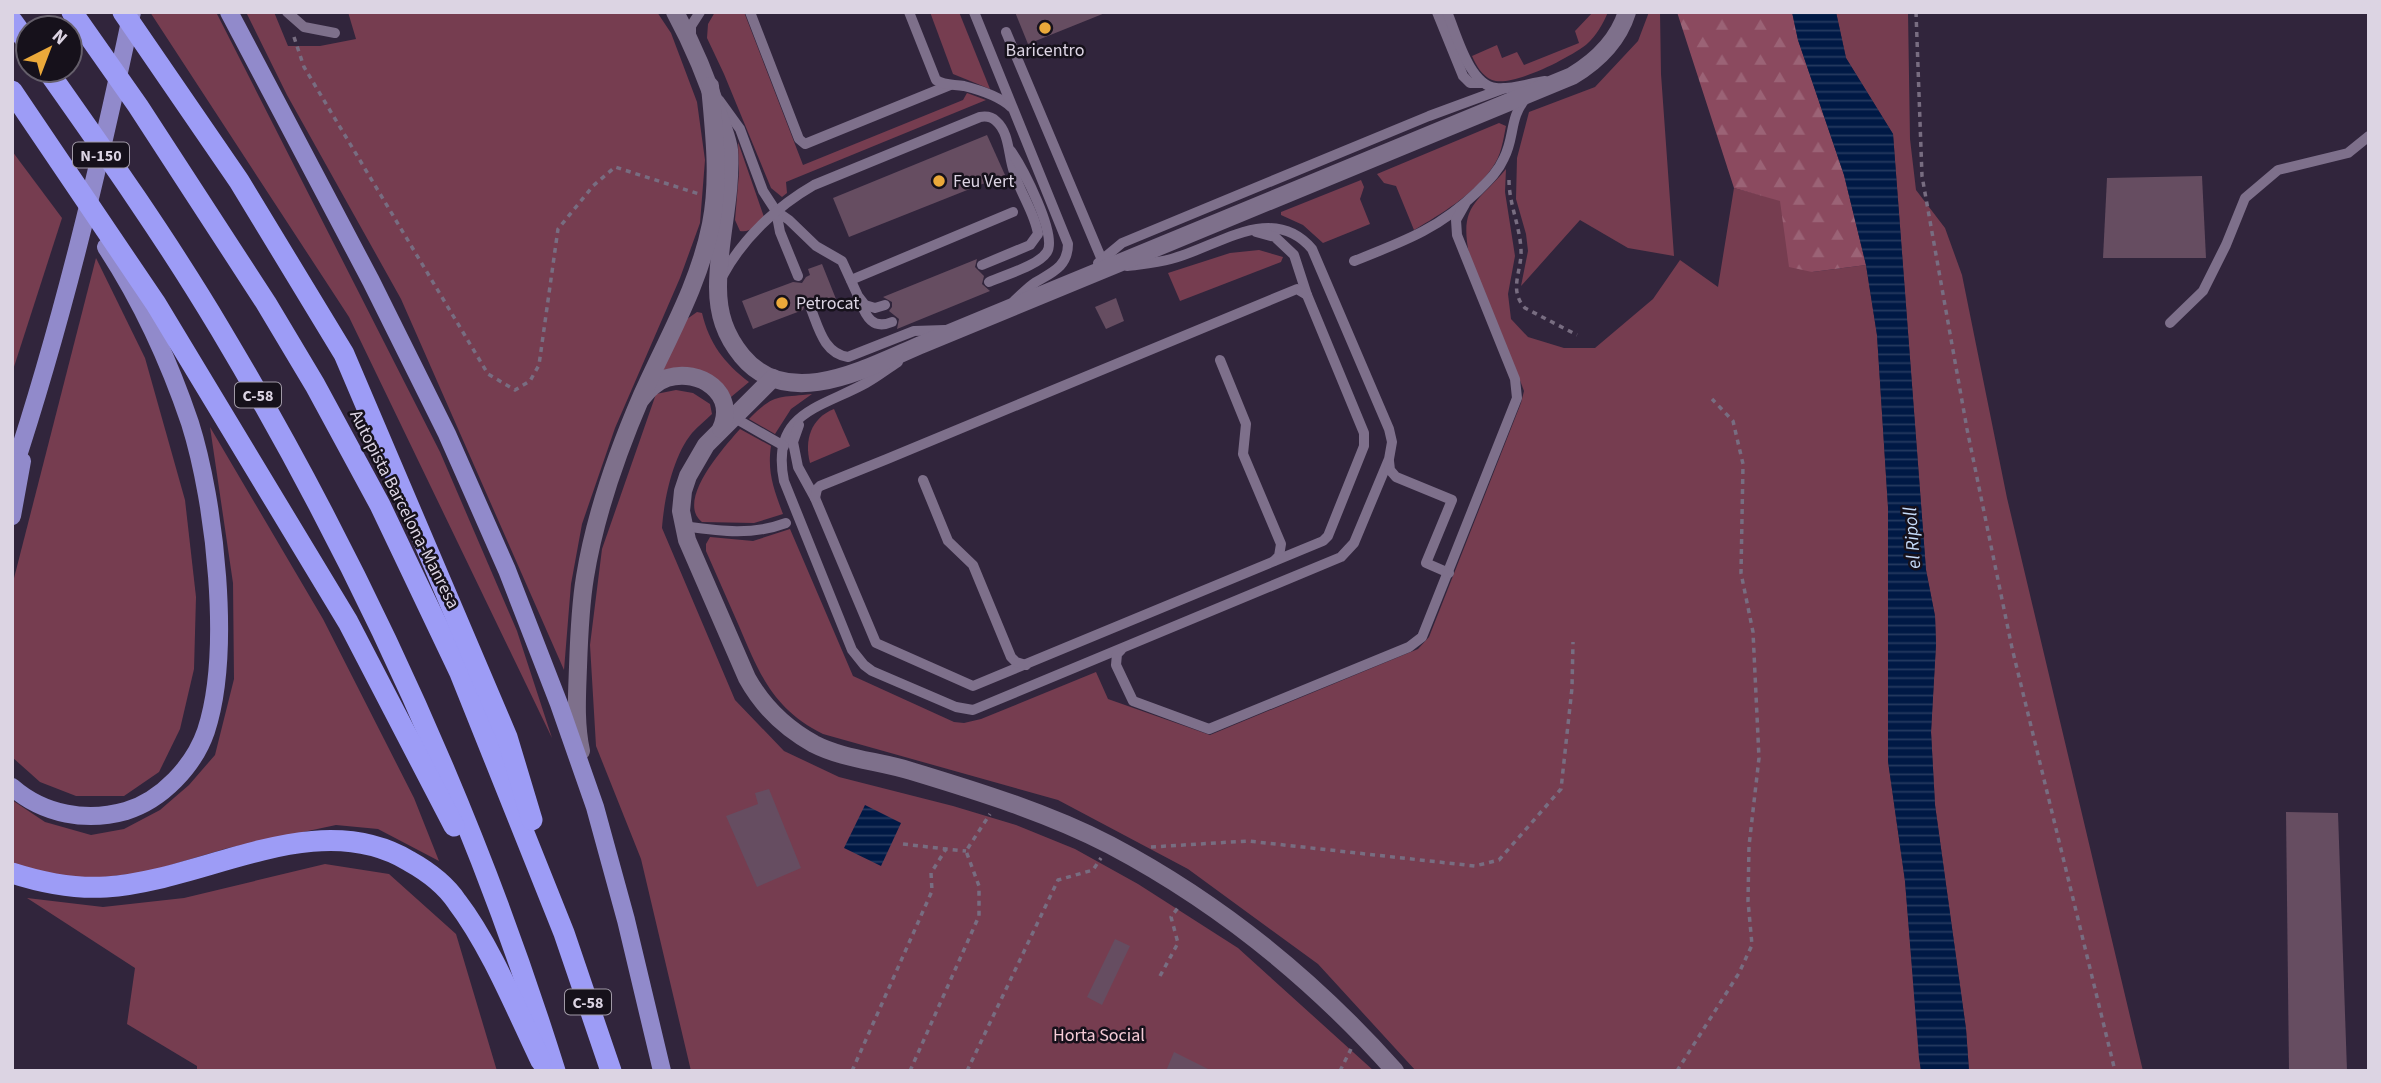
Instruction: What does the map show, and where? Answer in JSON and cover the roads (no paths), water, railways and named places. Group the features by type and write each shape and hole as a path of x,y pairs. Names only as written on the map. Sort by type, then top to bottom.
{"highway":[{"name":"Autopista Barcelona-Manresa","path":"72,12 138,106 266,303 315,385 380,505 460,673 564,933 611,1071"},
{"path":"123,12 239,181 344,354 507,737 564,933"},
{"name":"C-58","path":"57,84 116,167 219,327 304,478 353,572 405,680 468,827 510,936 555,1071"},
{"path":"12,91 156,304 348,622 510,936"},
{"path":"12,873 36,881 71,887 106,887 176,875 311,841 352,840 376,846 400,855 423,869 443,885 457,902 484,946 546,1071"}],"main road":[{"name":"N-150","path":"12,474 65,297 98,167 132,12"},
{"path":"229,12 371,281 447,434 532,632 594,807 626,920 662,1071"},
{"path":"12,108 108,250 138,300 165,356 191,426 201,467 215,549 218,618 216,685 205,734 181,774 167,788 134,808 115,814 94,816 53,811 33,803 12,787"},
{"path":"12,516 30,419"}],"street":[{"path":"674,12 693,46 710,86 729,148 727,204 718,286 718,304 727,334 746,361 774,378 799,384 816,383 857,370 999,314 1075,282 1104,265 1572,76 1600,56 1611,44 1627,12"},
{"path":"594,807 578,735 580,620 584,580 616,463 641,399 695,279 710,225 715,199 715,142 710,86"},
{"path":"641,399 652,387 669,377 699,380 716,389 722,396 727,423"},
{"path":"774,378 727,423 701,453 683,491 681,511 682,526 747,678 756,695 774,716 816,745 909,770 999,800 1114,847 1189,892 1292,968 1353,1024 1395,1071"}],"lane":[{"path":"287,12 304,27 335,33"},
{"path":"693,46 691,26 700,12"},
{"path":"750,12 799,139 805,144 950,85"},
{"path":"909,12 933,75 942,84 967,87 1001,99 1015,113"},
{"path":"974,12 1066,236 1068,251 1063,265 1035,283 999,314"},
{"path":"1437,12 1463,76 1470,83 1505,88"},
{"path":"1447,12 1473,73 1483,83"},
{"path":"1006,32 1104,265"},
{"path":"1104,265 1122,243 1429,116 1505,88 1572,76"},
{"path":"710,86 740,130 762,191 776,211 816,246 842,261 869,319 881,325 892,322"},
{"path":"1354,261 1424,233 1465,204 1497,170 1508,150 1517,110 1534,92"},
{"path":"718,286 741,247 776,211 814,185 988,116 996,120 1022,167 1048,231 1050,244 1046,254 1035,262 989,282"},
{"path":"2170,323 2203,290 2226,245 2245,198 2278,170 2348,153 2369,136"},
{"path":"982,265 1030,245 1038,234 1013,170 1010,148"},
{"path":"1123,649 1115,660 1133,701 1209,729 1417,643 1426,631 1517,398 1515,379 1457,235 1456,220 1465,204"},
{"path":"776,211 780,232 798,276"},
{"path":"851,280 1013,212"},
{"path":"923,344 865,384 823,402 797,421 783,446 781,466 784,481 852,650 872,671 956,707 974,710 1341,557 1354,543 1389,459 1392,442 1389,429 1312,249 1297,234 1279,227 1266,227 1171,259 1104,265"},
{"path":"823,402 803,418 793,442 798,467 816,498 876,643 974,686 1027,665 1326,539 1365,440 1307,295 1299,266 1288,247 1269,234 1245,232"},
{"path":"816,498 820,486 899,453 1297,289 1307,295"},
{"path":"858,296 870,307 885,305"},
{"path":"811,309 827,345 840,355 848,357 914,331 961,329"},
{"path":"1220,360 1246,424 1243,454 1281,544 1279,556 1274,561"},
{"path":"727,423 783,446"},
{"path":"1389,459 1392,474 1452,500 1426,563 1449,573"},
{"path":"923,480 948,541 974,565 1011,657 1016,662 1027,665"},
{"path":"682,526 739,533 768,529 786,523"}],"water":[{"name":"el Ripoll","path":"1792,12 1836,12 1846,58 1893,134 1926,570 1935,616 1931,732 1935,805 1966,1029 1969,1071 1921,1071 1905,881 1888,761 1888,507 1877,335 1866,265 1844,175 1798,40"},
{"path":"865,805 901,823 881,866 844,848"}],"place":[{"name":"Baricentro","path":"1045,28"},
{"name":"Feu Vert","path":"939,181"},
{"name":"Petrocat","path":"782,303"}],"park label":[{"name":"Horta Social","path":"1099,1035"}]}
